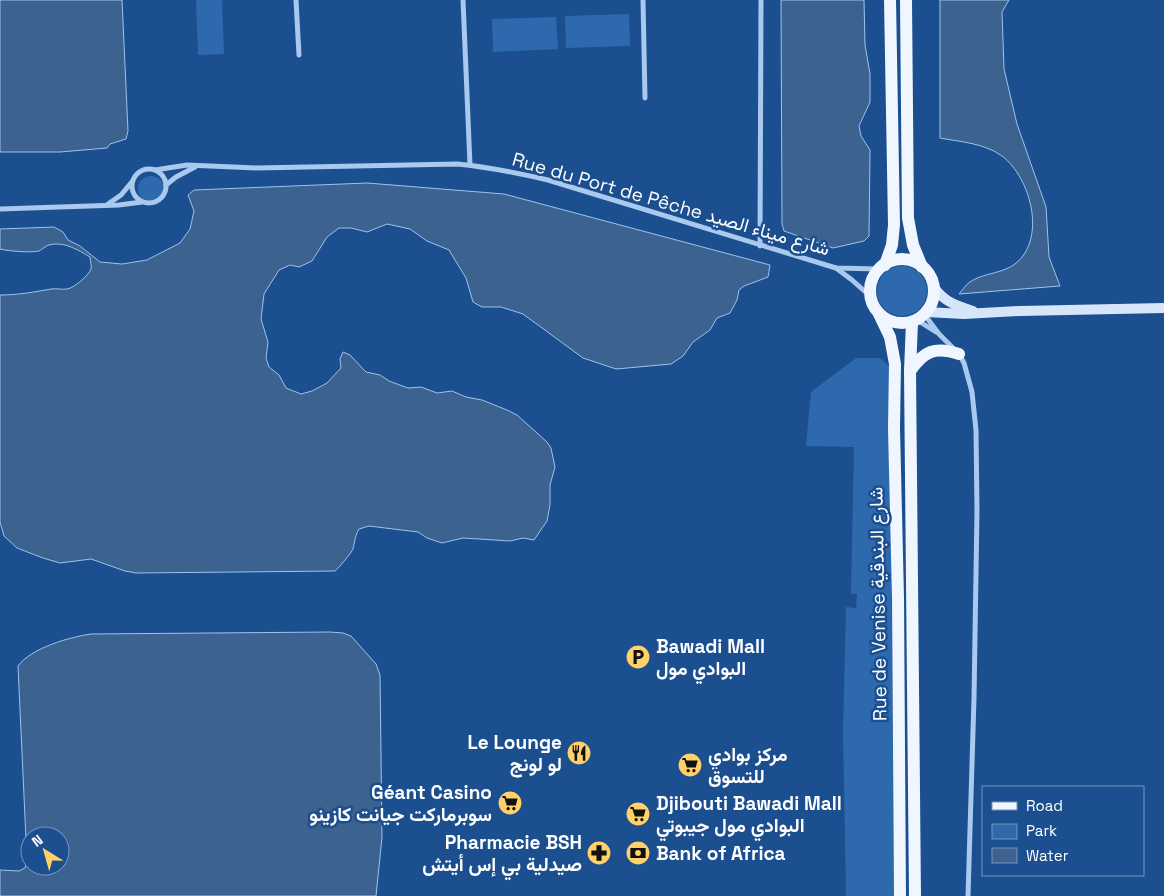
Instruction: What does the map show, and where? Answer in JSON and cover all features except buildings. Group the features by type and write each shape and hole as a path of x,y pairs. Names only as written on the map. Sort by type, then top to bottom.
{"main road":[{"path":"890,0 894,225 892,246 882,267 873,277 870,287 873,306 879,314 887,320 897,323 920,317 946,314 1164,308"},
{"path":"906,0 908,218 913,246 922,267 929,275 940,296 952,304 981,313"},
{"path":"882,267 895,260 910,260 922,267"},
{"path":"920,317 933,300 934,287"},
{"name":"Rue de Venise شارع البندقية","path":"879,314 890,337 895,364 894,437 900,896"},
{"name":"Rue de Venise شارع البندقية","path":"915,896 910,372 920,317"},
{"path":"910,372 919,359 931,351 946,350 959,354"}],"street":[{"path":"296,0 299,55"},
{"path":"464,0 470,165"},
{"path":"643,0 645,98"},
{"path":"760,246 761,0"},
{"name":"Rue du Port de Pêche شارع ميناء الصيد","path":"155,170 176,166 258,168 470,165 511,171 548,180 836,268 882,267"},
{"name":"Rue du Port de Pêche شارع ميناء الصيد","path":"166,185 176,177 198,166"},
{"path":"0,208 46,208 120,205 156,202 165,192 166,185 163,176 155,170 142,170 122,195 108,205"},
{"path":"132,182 132,192 142,202"},
{"name":"Rue du Port de Pêche شارع ميناء الصيد","path":"836,268 870,296"},
{"path":"920,317 959,354 968,377 976,430 977,511 974,698 968,896"},
{"path":"920,317 938,334"}],"green space":[{"path":"196,0 222,0 224,54 198,55"},
{"path":"629,14 630,46 566,48 565,16"},
{"path":"556,17 558,49 493,52 492,19"},
{"path":"151,176 160,180 164,189 160,198 151,202 142,198 138,189 142,180"},
{"path":"902,266 912,268 920,273 925,281 927,291 925,301 920,309 912,314 902,316 892,314 884,309 879,301 877,291 879,281 884,273 892,268"},
{"path":"856,358 880,358 890,367 894,896 846,896 843,731 846,607 856,608 857,594 851,594 854,447 806,446 811,392"}],"water":[{"path":"0,0 122,0 128,131 126,139 110,144 107,148 60,152 0,152"},
{"path":"781,0 864,0 865,45 870,74 870,102 859,126 861,136 870,150 869,236 864,241 833,248 784,231 782,224"},
{"path":"940,0 1009,0 1002,12 1004,69 1017,124 1046,207 1049,257 1060,286 959,294 973,280 1015,264 1025,253 1031,240 1033,225 1027,193 1021,179 1002,156 988,148 940,138"},
{"path":"367,183 504,194 770,265 768,277 744,286 739,290 737,300 730,313 717,318 710,330 693,342 683,356 671,364 616,369 583,358 523,314 501,307 482,307 473,302 466,278 449,250 427,241 410,229 387,224 367,232 351,228 339,228 327,237 312,261 299,267 290,265 279,270 264,294 261,319 268,342 266,358 269,367 279,375 286,388 301,394 312,391 327,383 341,368 340,359 343,352 350,355 366,372 380,375 389,381 408,388 421,387 437,393 452,391 466,397 482,400 517,415 547,442 551,448 555,467 550,485 550,505 547,521 534,540 523,538 510,541 463,538 442,543 427,538 418,532 369,526 359,529 352,551 335,571 136,573 91,559 60,563 17,548 4,536 0,522 0,295 70,288 90,272 91,266 90,257 76,249 60,244 49,245 35,252 0,249 0,229 54,227 63,232 68,240 80,246 100,262 122,264 147,260 180,243 190,229 194,211 188,195 194,190"},
{"path":"330,632 351,636 376,664 380,675 382,837 376,896 0,896 0,870 20,870 20,876 70,876 70,826 25,826 18,666 41,649 91,634"}],"place":[{"name":"Bawadi Mall البوادي مول","path":"638,657"},
{"name":"Le Lounge لو لونج","path":"579,753"},
{"name":"مركز بوادي للتسوق","path":"690,765"},
{"name":"Géant Casino سوبرماركت جيانت كازينو","path":"510,803"},
{"name":"Djibouti Bawadi Mall البوادي مول جيبوتي","path":"638,814"},
{"name":"Pharmacie BSH صيدلية بي إس أيتش","path":"599,853"},
{"name":"Bank of Africa","path":"638,853"}]}
